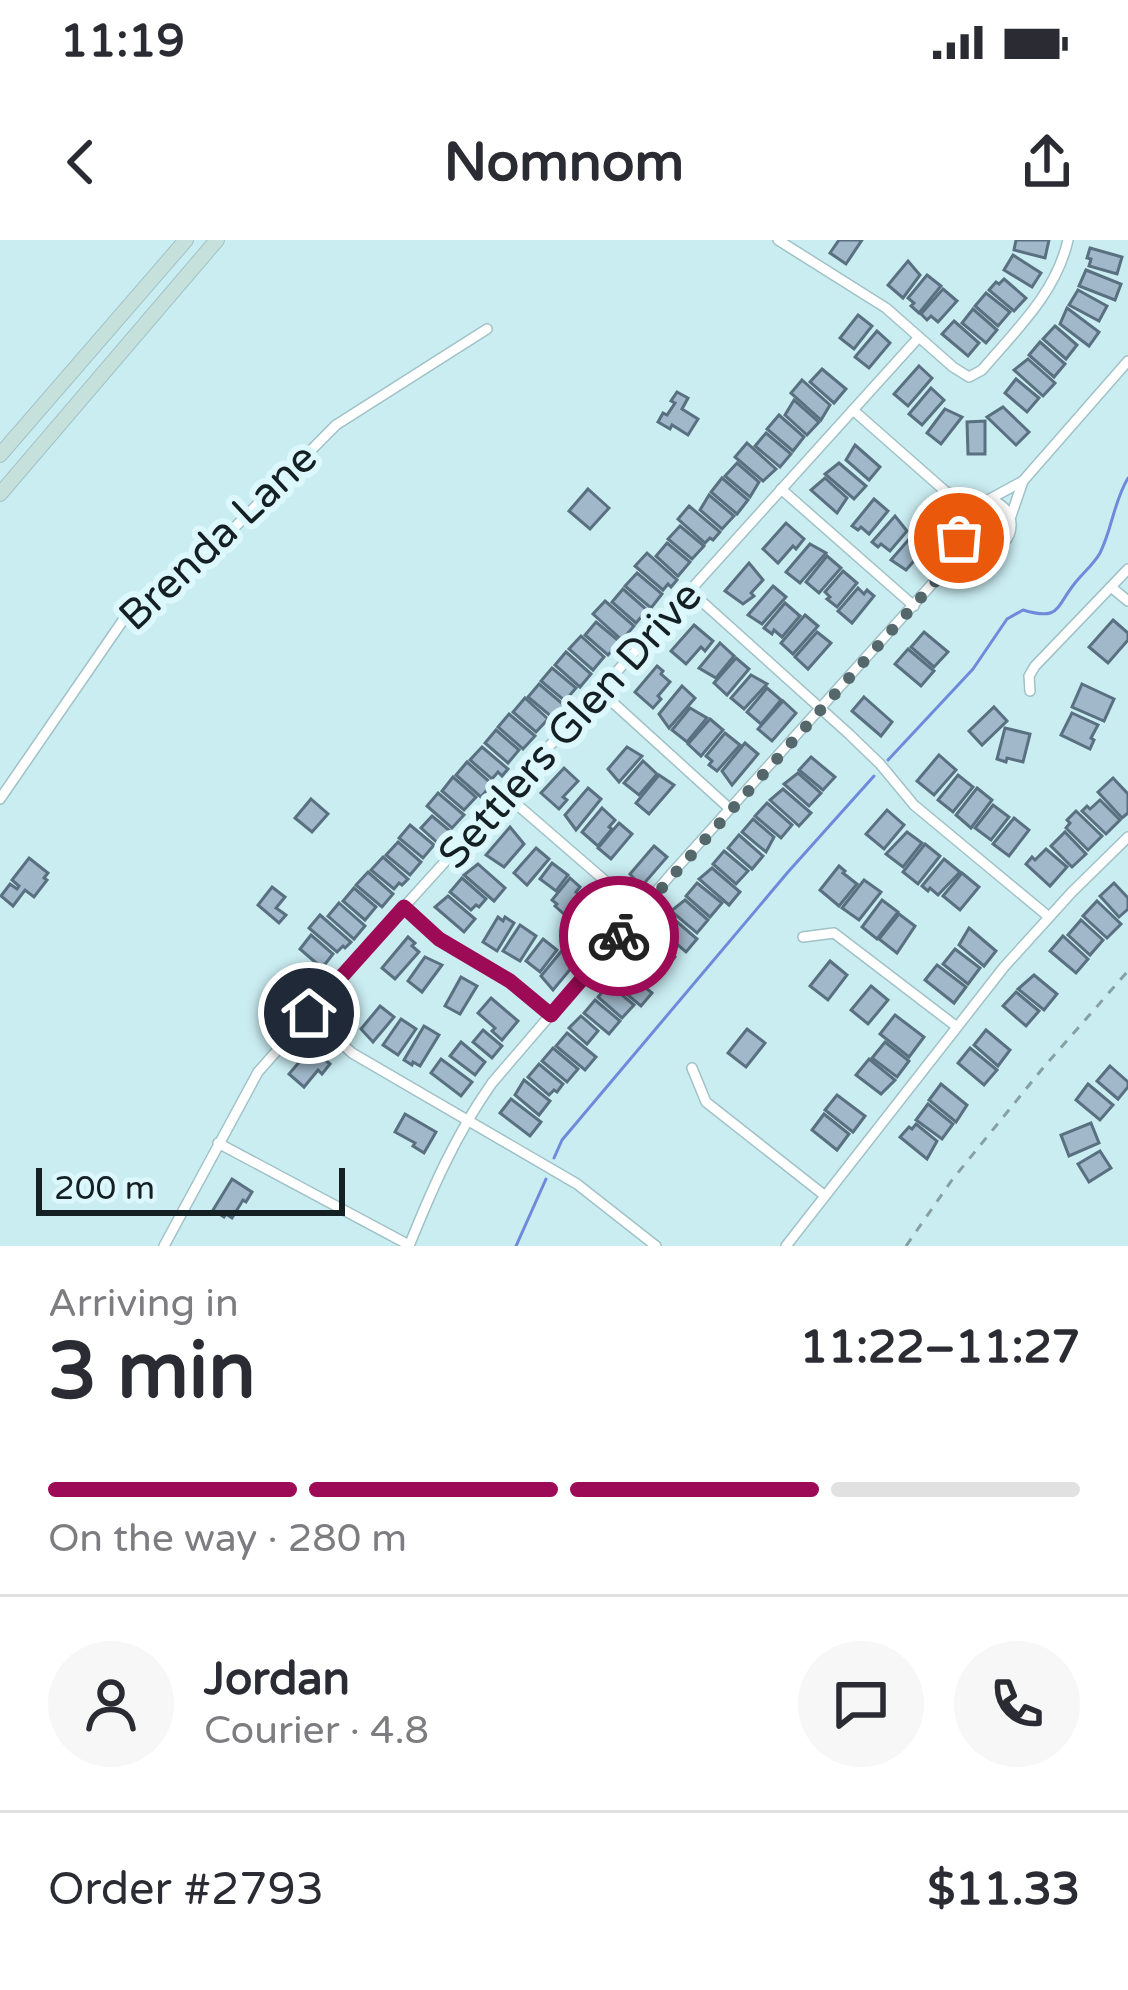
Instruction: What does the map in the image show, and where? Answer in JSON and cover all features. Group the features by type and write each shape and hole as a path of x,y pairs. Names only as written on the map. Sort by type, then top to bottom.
{"main road":[{"path":"0,455 186,240"},
{"path":"0,494 218,240"}],"street":[{"path":"778,240 886,308 969,377 1048,291 1068,240"},
{"name":"Brenda Lane","path":"0,799 128,613 219,542 336,425 487,328"},
{"name":"Settlers Glen Drive","path":"164,1246 259,1072 919,337"},
{"path":"1010,521 1023,482 1128,361"},
{"path":"218,1143 409,1245 466,1120 493,1083 950,565 1003,544 1011,530 1002,506 945,491 853,410"},
{"path":"950,565 966,509 1023,482"},
{"path":"781,489 914,606"},
{"path":"945,491 971,545 987,551"},
{"path":"1030,691 1029,676 1035,666 1128,569"},
{"path":"1112,586 1128,601"},
{"path":"689,590 821,707 914,805 1049,917"},
{"path":"599,690 730,809"},
{"path":"506,795 640,911"},
{"path":"786,1246 992,983 1128,837"},
{"path":"404,907 439,939 510,981 551,1015"},
{"path":"803,937 834,933 957,1027"},
{"path":"309,1013 352,1053 577,1184 656,1246"},
{"path":"692,1068 706,1102 824,1195"}],"path":[{"path":"906,1246 952,1180 1128,971"}],"building":[{"path":"839,240 862,240 846,264 830,253"},
{"path":"1016,240 1049,240 1045,258 1014,250"},
{"path":"1090,248 1122,257 1117,274 1089,266"},
{"path":"1013,255 1041,273 1032,287 1004,270"},
{"path":"908,261 920,275 903,298 888,285"},
{"path":"1086,270 1121,284 1115,300 1079,286"},
{"path":"927,275 941,286 919,313 908,298"},
{"path":"1004,279 1026,298 1014,311 989,290"},
{"path":"943,289 957,301 938,322 931,316 927,320 921,314"},
{"path":"1078,290 1107,306 1099,321 1069,305"},
{"path":"986,293 1010,312 998,326 975,306"},
{"path":"1067,308 1099,332 1089,346 1060,324"},
{"path":"973,309 997,330 986,343 962,323"},
{"path":"858,315 872,326 854,349 840,338"},
{"path":"954,321 979,343 968,356 942,334"},
{"path":"1055,326 1077,345 1066,359 1043,339"},
{"path":"877,331 890,343 869,368 855,357"},
{"path":"1040,342 1065,364 1054,377 1029,355"},
{"path":"1028,359 1055,383 1043,396 1014,370"},
{"path":"919,366 932,378 908,406 894,394"},
{"path":"822,369 846,389 834,403 810,382"},
{"path":"1016,379 1039,398 1027,412 1005,393"},
{"path":"802,380 830,405 821,420 791,393"},
{"path":"931,388 944,400 922,425 909,414"},
{"path":"677,392 688,398 682,409 698,419 688,435 658,422 675,403 671,401"},
{"path":"794,400 819,422 807,435 785,415"},
{"path":"1003,407 1029,432 1016,445 987,417"},
{"path":"945,409 962,417 941,444 927,433"},
{"path":"779,415 804,437 793,451 767,429"},
{"path":"985,421 985,454 968,454 967,422"},
{"path":"766,433 791,454 780,467 755,446"},
{"path":"747,443 776,469 763,481 735,457"},
{"path":"855,445 880,467 869,480 846,460"},
{"path":"737,463 759,482 750,497 725,476"},
{"path":"839,463 866,486 854,499 825,474"},
{"path":"722,478 748,500 737,514 711,492"},
{"path":"825,478 847,498 837,513 811,490"},
{"path":"588,489 609,508 590,529 569,511"},
{"path":"709,495 734,516 722,529 700,510"},
{"path":"874,499 888,511 869,534 852,526"},
{"path":"689,506 720,532 713,540 705,543 678,519"},
{"path":"895,516 907,531 890,551 881,544 878,547 872,542"},
{"path":"786,523 804,539 778,563 763,549"},
{"path":"680,526 704,546 692,559 668,539"},
{"path":"916,531 930,543 906,570 891,560"},
{"path":"667,543 690,562 678,576 656,556"},
{"path":"810,544 826,553 800,583 786,572"},
{"path":"647,553 677,580 671,587 668,584 663,590 635,566"},
{"path":"827,556 841,568 819,593 806,582"},
{"path":"749,563 763,580 743,604 725,591"},
{"path":"843,571 857,583 837,607 825,592"},
{"path":"637,573 662,594 651,608 625,586"},
{"path":"773,586 786,597 762,624 748,615"},
{"path":"858,588 874,596 852,623 838,611"},
{"path":"623,589 647,610 636,623 612,602"},
{"path":"605,601 634,626 622,640 593,614"},
{"path":"785,603 800,616 782,637 764,628"},
{"path":"805,615 818,626 793,654 781,643"},
{"path":"1113,620 1128,633 1128,640 1108,663 1089,647"},
{"path":"596,622 620,642 608,655 585,635"},
{"path":"694,625 713,641 686,664 671,651"},
{"path":"817,632 831,643 808,669 795,657"},
{"path":"924,632 948,652 934,667 911,647"},
{"path":"581,636 604,657 593,670 569,649"},
{"path":"720,643 734,656 716,678 699,668"},
{"path":"908,649 934,671 921,686 895,664"},
{"path":"566,652 591,674 580,687 555,665"},
{"path":"736,658 749,669 727,695 714,683"},
{"path":"657,666 670,682 653,708 635,692"},
{"path":"552,668 576,688 565,701 541,681"},
{"path":"751,675 767,684 744,709 731,698"},
{"path":"539,684 564,705 553,718 528,697"},
{"path":"1082,684 1114,699 1104,721 1072,707"},
{"path":"682,686 695,698 669,728 659,714"},
{"path":"767,688 781,700 761,724 747,712"},
{"path":"864,697 892,722 881,736 852,711"},
{"path":"525,698 548,719 536,732 513,712"},
{"path":"783,701 796,713 772,741 758,729"},
{"path":"994,707 1007,721 982,745 969,731"},
{"path":"690,708 707,718 687,742 672,730"},
{"path":"1072,713 1098,725 1090,749 1061,735"},
{"path":"509,714 535,736 523,749 498,727"},
{"path":"710,719 723,730 701,756 688,744"},
{"path":"1005,728 1030,734 1023,762 997,759"},
{"path":"496,730 519,750 508,763 485,743"},
{"path":"725,733 740,745 717,771 706,756"},
{"path":"745,743 758,754 732,785 722,771"},
{"path":"482,747 508,769 502,776 498,772 492,779 470,760"},
{"path":"627,747 642,756 619,782 608,769"},
{"path":"939,755 956,770 934,795 917,781"},
{"path":"811,757 835,777 823,790 799,770"},
{"path":"643,761 657,774 639,795 624,783"},
{"path":"467,762 492,784 481,797 456,775"},
{"path":"564,768 578,781 559,809 541,793"},
{"path":"798,773 821,793 809,806 784,784"},
{"path":"659,775 674,785 649,814 636,803"},
{"path":"958,775 973,787 953,812 938,800"},
{"path":"453,777 476,797 464,810 442,791"},
{"path":"1113,778 1128,794 1128,813 1122,818 1098,792"},
{"path":"588,788 601,799 576,830 565,815"},
{"path":"977,788 992,800 971,828 956,815"},
{"path":"783,789 811,813 799,826 770,800"},
{"path":"438,793 464,815 452,828 427,806"},
{"path":"311,799 328,814 312,832 295,818"},
{"path":"1100,800 1120,820 1106,834 1082,811"},
{"path":"767,803 792,825 781,838 755,816"},
{"path":"993,805 1009,817 991,840 975,828"},
{"path":"602,808 615,820 598,846 582,832"},
{"path":"887,810 904,825 884,849 866,834"},
{"path":"1076,811 1102,836 1088,850 1066,828"},
{"path":"432,816 450,831 439,844 421,828"},
{"path":"1014,818 1029,830 1009,856 993,844"},
{"path":"753,819 774,837 766,852 742,832"},
{"path":"619,823 632,834 611,859 598,848"},
{"path":"410,825 434,845 423,858 399,838"},
{"path":"510,827 524,844 504,867 486,855"},
{"path":"907,832 922,843 903,867 886,854"},
{"path":"1065,832 1086,854 1072,867 1051,846"},
{"path":"739,835 763,856 752,869 728,848"},
{"path":"398,842 421,862 410,875 386,855"},
{"path":"925,844 940,856 918,884 903,872"},
{"path":"654,846 667,857 641,887 630,874"},
{"path":"536,848 549,859 527,885 514,873"},
{"path":"1046,849 1067,867 1050,886 1026,864"},
{"path":"724,851 748,871 736,884 713,864"},
{"path":"383,857 408,879 394,889 371,870"},
{"path":"29,858 48,873 47,880 34,897 25,890 13,906 1,896 10,884 17,889 12,880"},
{"path":"944,859 960,872 938,895 922,886"},
{"path":"552,863 568,875 556,891 540,879"},
{"path":"478,864 505,888 494,901 464,875"},
{"path":"839,866 857,884 839,906 820,890"},
{"path":"712,868 740,892 729,905 699,879"},
{"path":"368,872 393,894 382,907 356,885"},
{"path":"962,873 979,887 960,910 943,896"},
{"path":"462,878 486,899 479,907 471,910 450,892"},
{"path":"570,878 580,887 576,892 580,895 564,914 552,900"},
{"path":"864,880 881,892 859,920 842,908"},
{"path":"697,883 722,903 710,917 686,896"},
{"path":"1114,883 1128,898 1128,909 1119,917 1100,896"},
{"path":"272,887 285,897 276,908 286,915 279,923 258,905"},
{"path":"354,888 376,907 365,920 343,901"},
{"path":"585,892 598,903 578,928 565,917"},
{"path":"448,896 475,919 464,932 435,907"},
{"path":"685,900 708,920 697,933 671,911"},
{"path":"882,900 898,912 877,939 862,927"},
{"path":"1097,901 1121,924 1107,938 1083,916"},
{"path":"339,903 365,926 354,939 328,916"},
{"path":"600,907 616,916 590,946 577,935"},
{"path":"668,914 697,939 686,952 659,929"},
{"path":"899,914 915,926 897,953 879,939"},
{"path":"320,915 351,942 345,948 337,952 309,928"},
{"path":"498,917 514,923 497,951 483,942"},
{"path":"1081,920 1103,940 1090,955 1068,935"},
{"path":"520,925 536,936 520,961 503,951"},
{"path":"969,928 996,951 984,966 959,945"},
{"path":"649,934 675,957 664,970 640,949"},
{"path":"311,935 333,954 322,968 300,949"},
{"path":"1063,936 1088,959 1076,973 1050,951"},
{"path":"408,937 419,952 395,979 382,968"},
{"path":"543,939 557,950 540,972 526,961"},
{"path":"564,948 578,960 553,990 541,976"},
{"path":"955,949 980,968 968,984 943,964"},
{"path":"637,952 660,972 649,985 625,965"},
{"path":"425,957 442,965 422,992 408,981"},
{"path":"830,961 847,975 828,1000 810,986"},
{"path":"937,965 966,987 954,1003 925,980"},
{"path":"623,969 652,993 641,1006 612,982"},
{"path":"1034,975 1057,994 1044,1010 1018,989"},
{"path":"461,977 477,986 460,1014 445,1006"},
{"path":"609,984 634,1005 622,1018 598,997"},
{"path":"871,986 888,1000 868,1024 851,1010"},
{"path":"1016,992 1039,1011 1026,1026 1003,1006"},
{"path":"491,998 518,1021 502,1040 478,1013"},
{"path":"595,1000 620,1021 609,1034 584,1013"},
{"path":"380,1006 394,1017 373,1042 361,1029"},
{"path":"895,1015 924,1037 909,1057 880,1034"},
{"path":"581,1016 598,1031 587,1044 569,1028"},
{"path":"401,1019 416,1029 398,1055 383,1045"},
{"path":"424,1026 439,1035 420,1066 412,1065 404,1060"},
{"path":"747,1029 765,1043 746,1067 728,1053"},
{"path":"483,1030 502,1046 492,1058 473,1042"},
{"path":"986,1030 1010,1050 998,1066 974,1045"},
{"path":"567,1033 596,1057 585,1070 556,1046"},
{"path":"461,1042 485,1062 475,1075 450,1056"},
{"path":"885,1042 909,1061 897,1077 872,1058"},
{"path":"311,1048 330,1064 304,1087 289,1074"},
{"path":"553,1048 578,1069 567,1082 542,1061"},
{"path":"970,1048 997,1070 984,1085 958,1063"},
{"path":"441,1059 472,1082 461,1096 431,1073"},
{"path":"869,1059 895,1080 881,1094 856,1075"},
{"path":"539,1064 563,1084 557,1092 549,1095 528,1077"},
{"path":"1110,1066 1128,1082 1118,1099 1097,1081"},
{"path":"524,1080 550,1101 539,1115 515,1095"},
{"path":"941,1084 967,1105 956,1122 929,1100"},
{"path":"1088,1084 1113,1105 1100,1120 1076,1100"},
{"path":"837,1095 865,1116 853,1132 825,1110"},
{"path":"511,1099 541,1122 530,1136 500,1113"},
{"path":"928,1104 953,1124 942,1139 916,1120"},
{"path":"405,1114 436,1132 424,1153 395,1132"},
{"path":"824,1114 849,1134 837,1150 812,1130"},
{"path":"1091,1123 1099,1143 1069,1156 1061,1135"},
{"path":"916,1124 937,1141 927,1159 900,1137"},
{"path":"1100,1151 1111,1168 1089,1182 1078,1164"},
{"path":"232,1179 252,1192 232,1218 213,1210"}],"waterway":[{"path":"888,760 973,669 1007,619 1023,610 1050,613 1060,605 1100,553 1128,478"},
{"path":"554,1158 562,1140 874,776"},
{"path":"516,1246 546,1179"}],"way so far":[{"path":"619,936 950,565 959,538"}],"route":[{"path":"309,1013 404,907 439,939 510,981 551,1015 619,936"}]}
